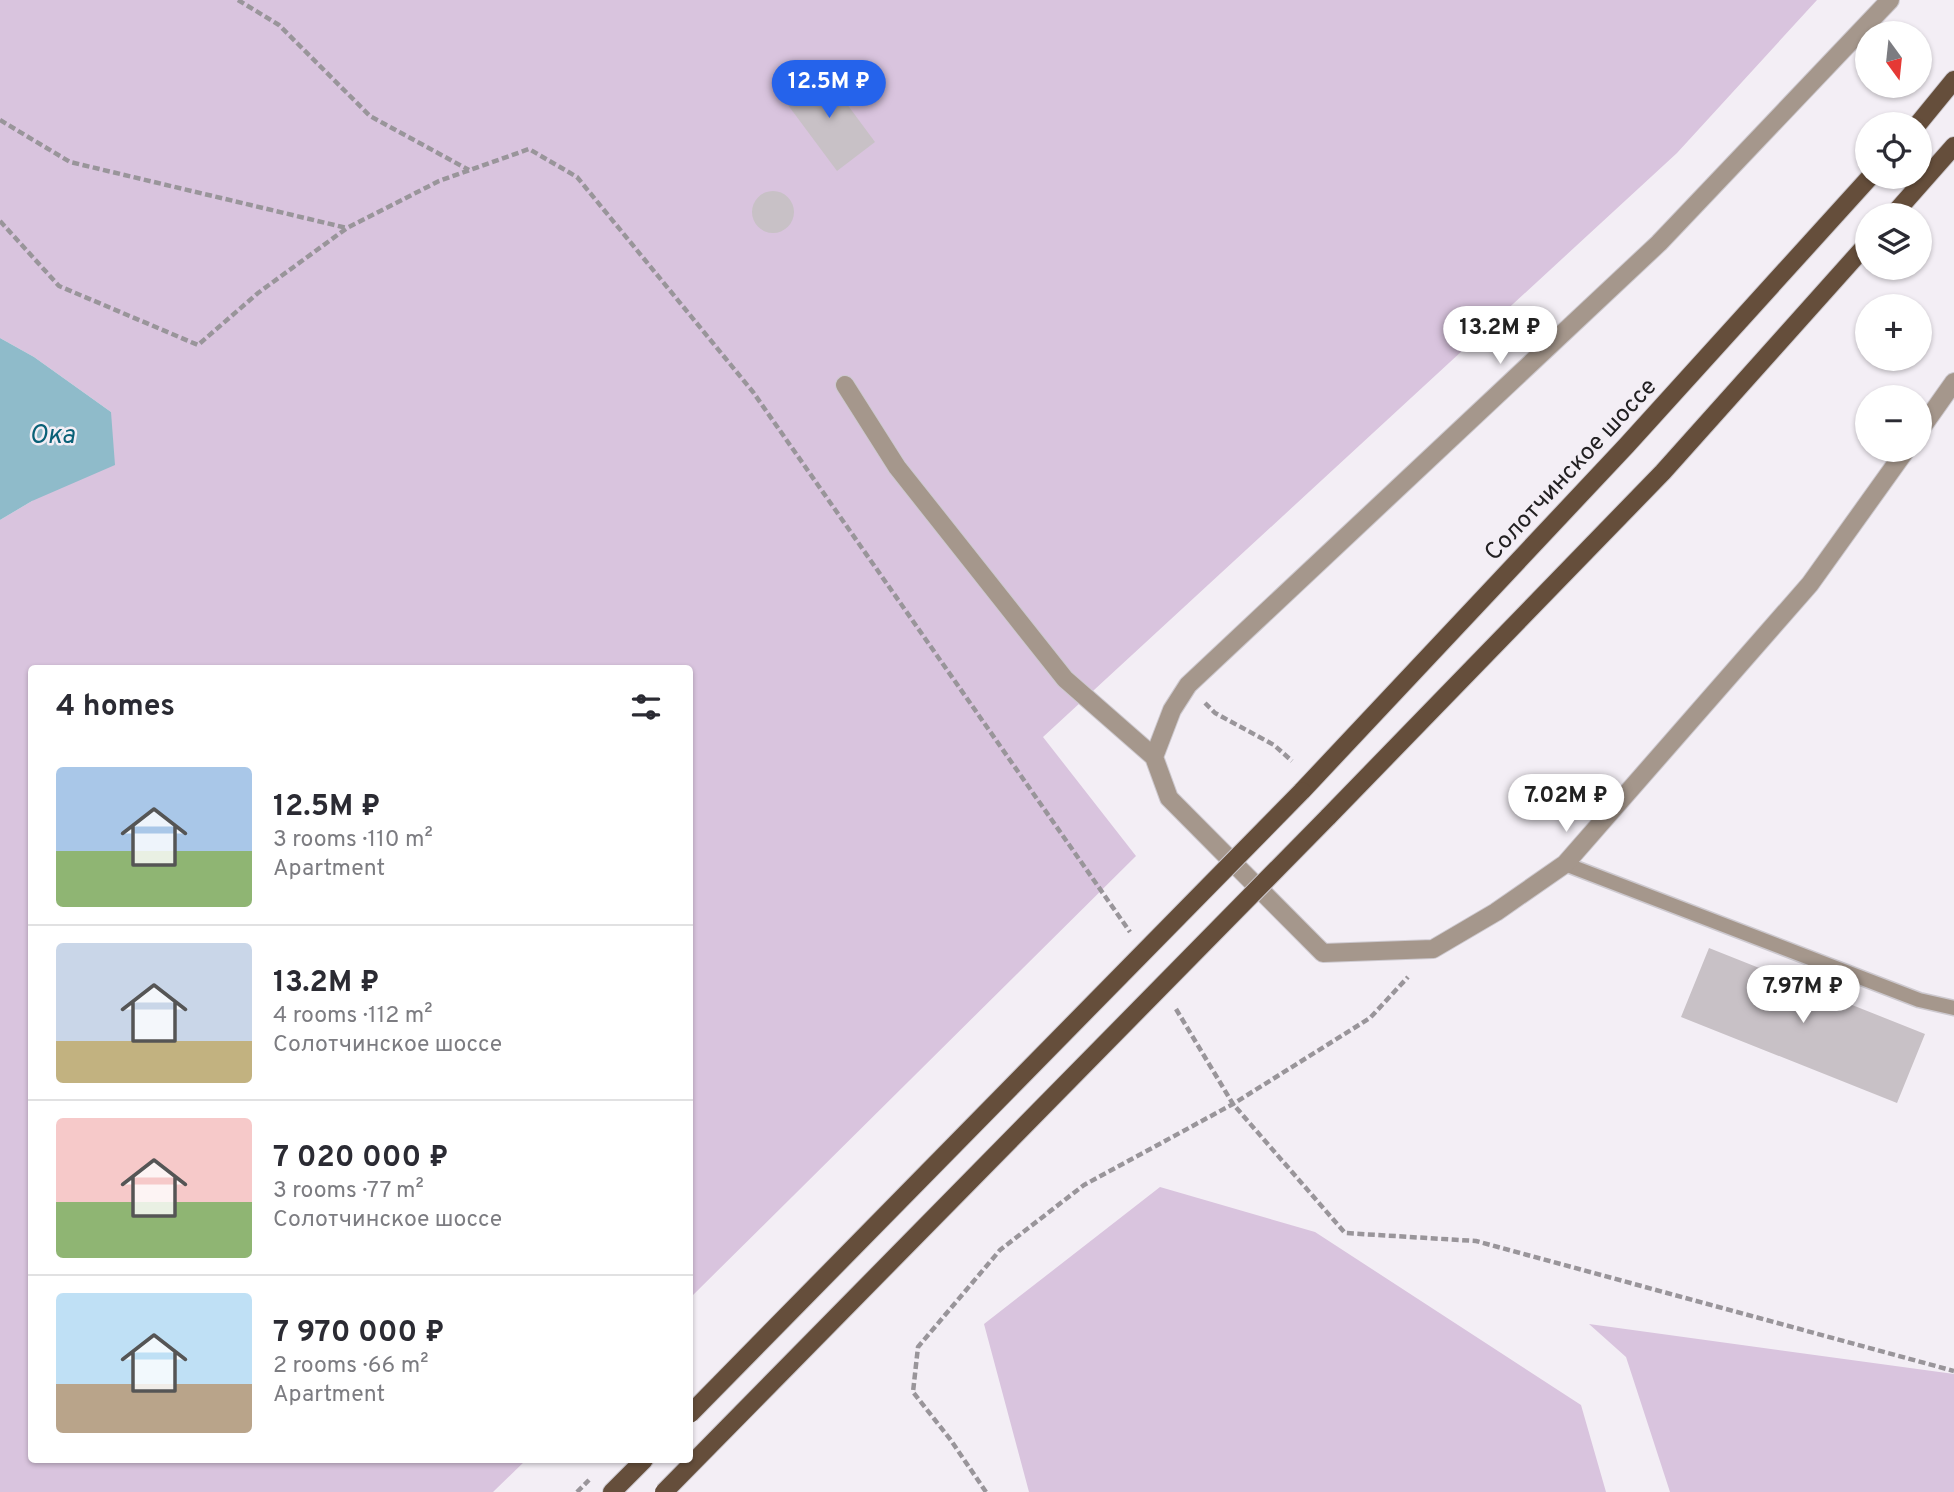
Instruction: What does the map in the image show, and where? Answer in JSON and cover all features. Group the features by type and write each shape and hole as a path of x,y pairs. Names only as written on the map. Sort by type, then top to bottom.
{"main road":[{"path":"1928,112 1954,80"},
{"path":"1904,203 1954,146"},
{"name":"Солотчинское шоссе","path":"693,1411 1302,791 1627,445 1859,189"},
{"path":"693,1463 1663,472 1855,257"},
{"path":"612,1492 641,1463"},
{"path":"664,1492 693,1463"}],"street":[{"path":"1154,757 1172,710 1188,685 1659,243 1890,0"},
{"path":"1932,413 1954,382"},
{"path":"845,385 897,467 1065,679 1154,757 1169,798 1323,953 1433,949 1496,912 1565,864 1810,583 1897,462"}],"lane":[{"path":"1565,864 1919,1000 1954,1008"}],"path":[{"path":"238,0 279,25 370,116 469,170"},
{"path":"0,120 70,162 347,228"},
{"path":"0,221 60,286 198,345 258,293 347,228 439,181 529,149 577,177 753,392 1131,934"},
{"path":"1188,685 1215,713 1274,744 1292,761"},
{"path":"986,1492 950,1439 913,1392 918,1347 1000,1250 1084,1185 1233,1104 1370,1018 1433,949"},
{"path":"1172,1002 1233,1104 1345,1233 1476,1241 1954,1371"}],"shaded area":[{"path":"0,0 1817,0 1677,153 1043,737 1136,856 693,1295 693,665 28,665 28,1463 523,1463 493,1492 0,1492 0,520 32,501 111,412 34,357 0,338"},
{"path":"1160,1187 1315,1232 1581,1405 1606,1492 1029,1492 984,1324"},
{"path":"1589,1324 1954,1374 1954,1492 1670,1492 1626,1357"}],"water":[{"name":"Ока","path":"0,338 34,357 111,412 115,465 32,501 0,520"}],"building":[{"path":"821,69 875,142 837,171 782,97"},
{"path":"773,191 788,197 794,212 788,227 773,233 758,227 752,212 758,197"},
{"path":"1709,948 1925,1034 1897,1103 1681,1017"}]}
